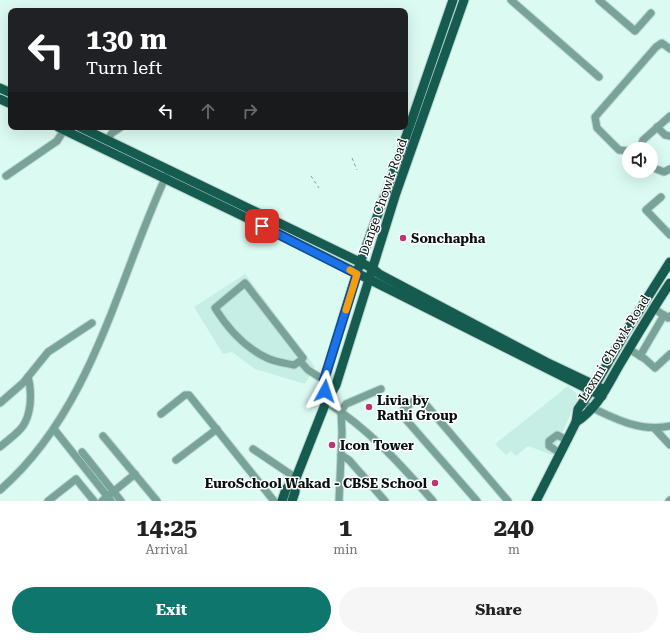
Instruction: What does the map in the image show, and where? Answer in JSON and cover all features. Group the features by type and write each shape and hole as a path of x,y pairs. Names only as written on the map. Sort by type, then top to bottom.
{"main road":[{"name":"Dange Chowk Road","path":"408,129 453,0"},
{"name":"Dange Chowk Road","path":"292,501 295,492 296,478 326,402 336,385 396,193 464,0"},
{"path":"426,79 435,82"},
{"path":"66,130 167,174 251,215 360,262 386,278 593,388"},
{"path":"86,130 167,174"},
{"name":"Dange Chowk Road","path":"326,402 324,380 360,262 408,130"},
{"path":"251,215 357,274 603,393"},
{"name":"Laxmi Chowk Road","path":"576,422 578,409 593,388 627,330 670,262"},
{"name":"Laxmi Chowk Road","path":"576,422 593,408 653,308 670,283"},
{"path":"536,501 576,422"},
{"name":"Dange Chowk Road","path":"282,501 286,489 296,478"}],"street":[{"path":"511,0 599,77"},
{"path":"599,0 635,31 651,13"},
{"path":"622,150 619,150 596,128 595,118 656,47 662,43 670,49"},
{"path":"642,142 670,116"},
{"path":"657,127 665,135 670,136"},
{"path":"6,176 57,141 60,130"},
{"path":"106,140 116,130"},
{"path":"658,169 664,172 670,169"},
{"path":"0,490 22,470 54,429 68,408 81,383 167,174"},
{"path":"660,197 646,210 670,235"},
{"path":"245,283 303,358 300,361 294,365 267,358 242,342 227,326 215,308 245,283"},
{"path":"640,356 667,316 653,308"},
{"path":"0,403 28,377 48,352 92,324"},
{"path":"629,349 655,368 670,354"},
{"path":"300,361 308,370 324,380"},
{"path":"0,447 22,427 28,419 32,389 28,377"},
{"path":"339,501 341,411 346,404 382,389"},
{"path":"161,414 188,394 191,396 274,501"},
{"path":"477,501 402,415 403,410 415,400 420,399 426,405 508,501"},
{"path":"326,402 341,411 387,450 433,501"},
{"path":"582,403 614,419 638,426 654,428 670,426"},
{"path":"654,428 670,445"},
{"path":"54,429 108,498 121,501"},
{"path":"176,460 217,429"},
{"path":"560,453 549,446 549,440 558,435 567,440"},
{"path":"103,436 157,501"},
{"path":"253,449 296,478"},
{"path":"82,452 108,498"},
{"path":"341,455 349,460 385,501"},
{"path":"108,498 135,474"},
{"path":"48,501 76,479 94,501"}],"path":[{"path":"352,158 357,170"},
{"path":"311,176 319,188"}],"shaded area":[{"path":"245,274 315,367 305,384 255,369 232,352 223,354 194,307"},
{"path":"568,386 579,396 552,455 528,446 516,456 511,451 506,455 495,444"}],"slow traffic":[{"path":"346,310 357,274 350,270"}],"place":[{"name":"Sonchapha","path":"403,238"},
{"name":"Livia by Rathi Group","path":"369,407"},
{"name":"Icon Tower","path":"332,445"},
{"name":"EuroSchool Wakad - CBSE School","path":"435,483"}],"route":[{"path":"262,226 357,274 324,380 325,391"}]}
